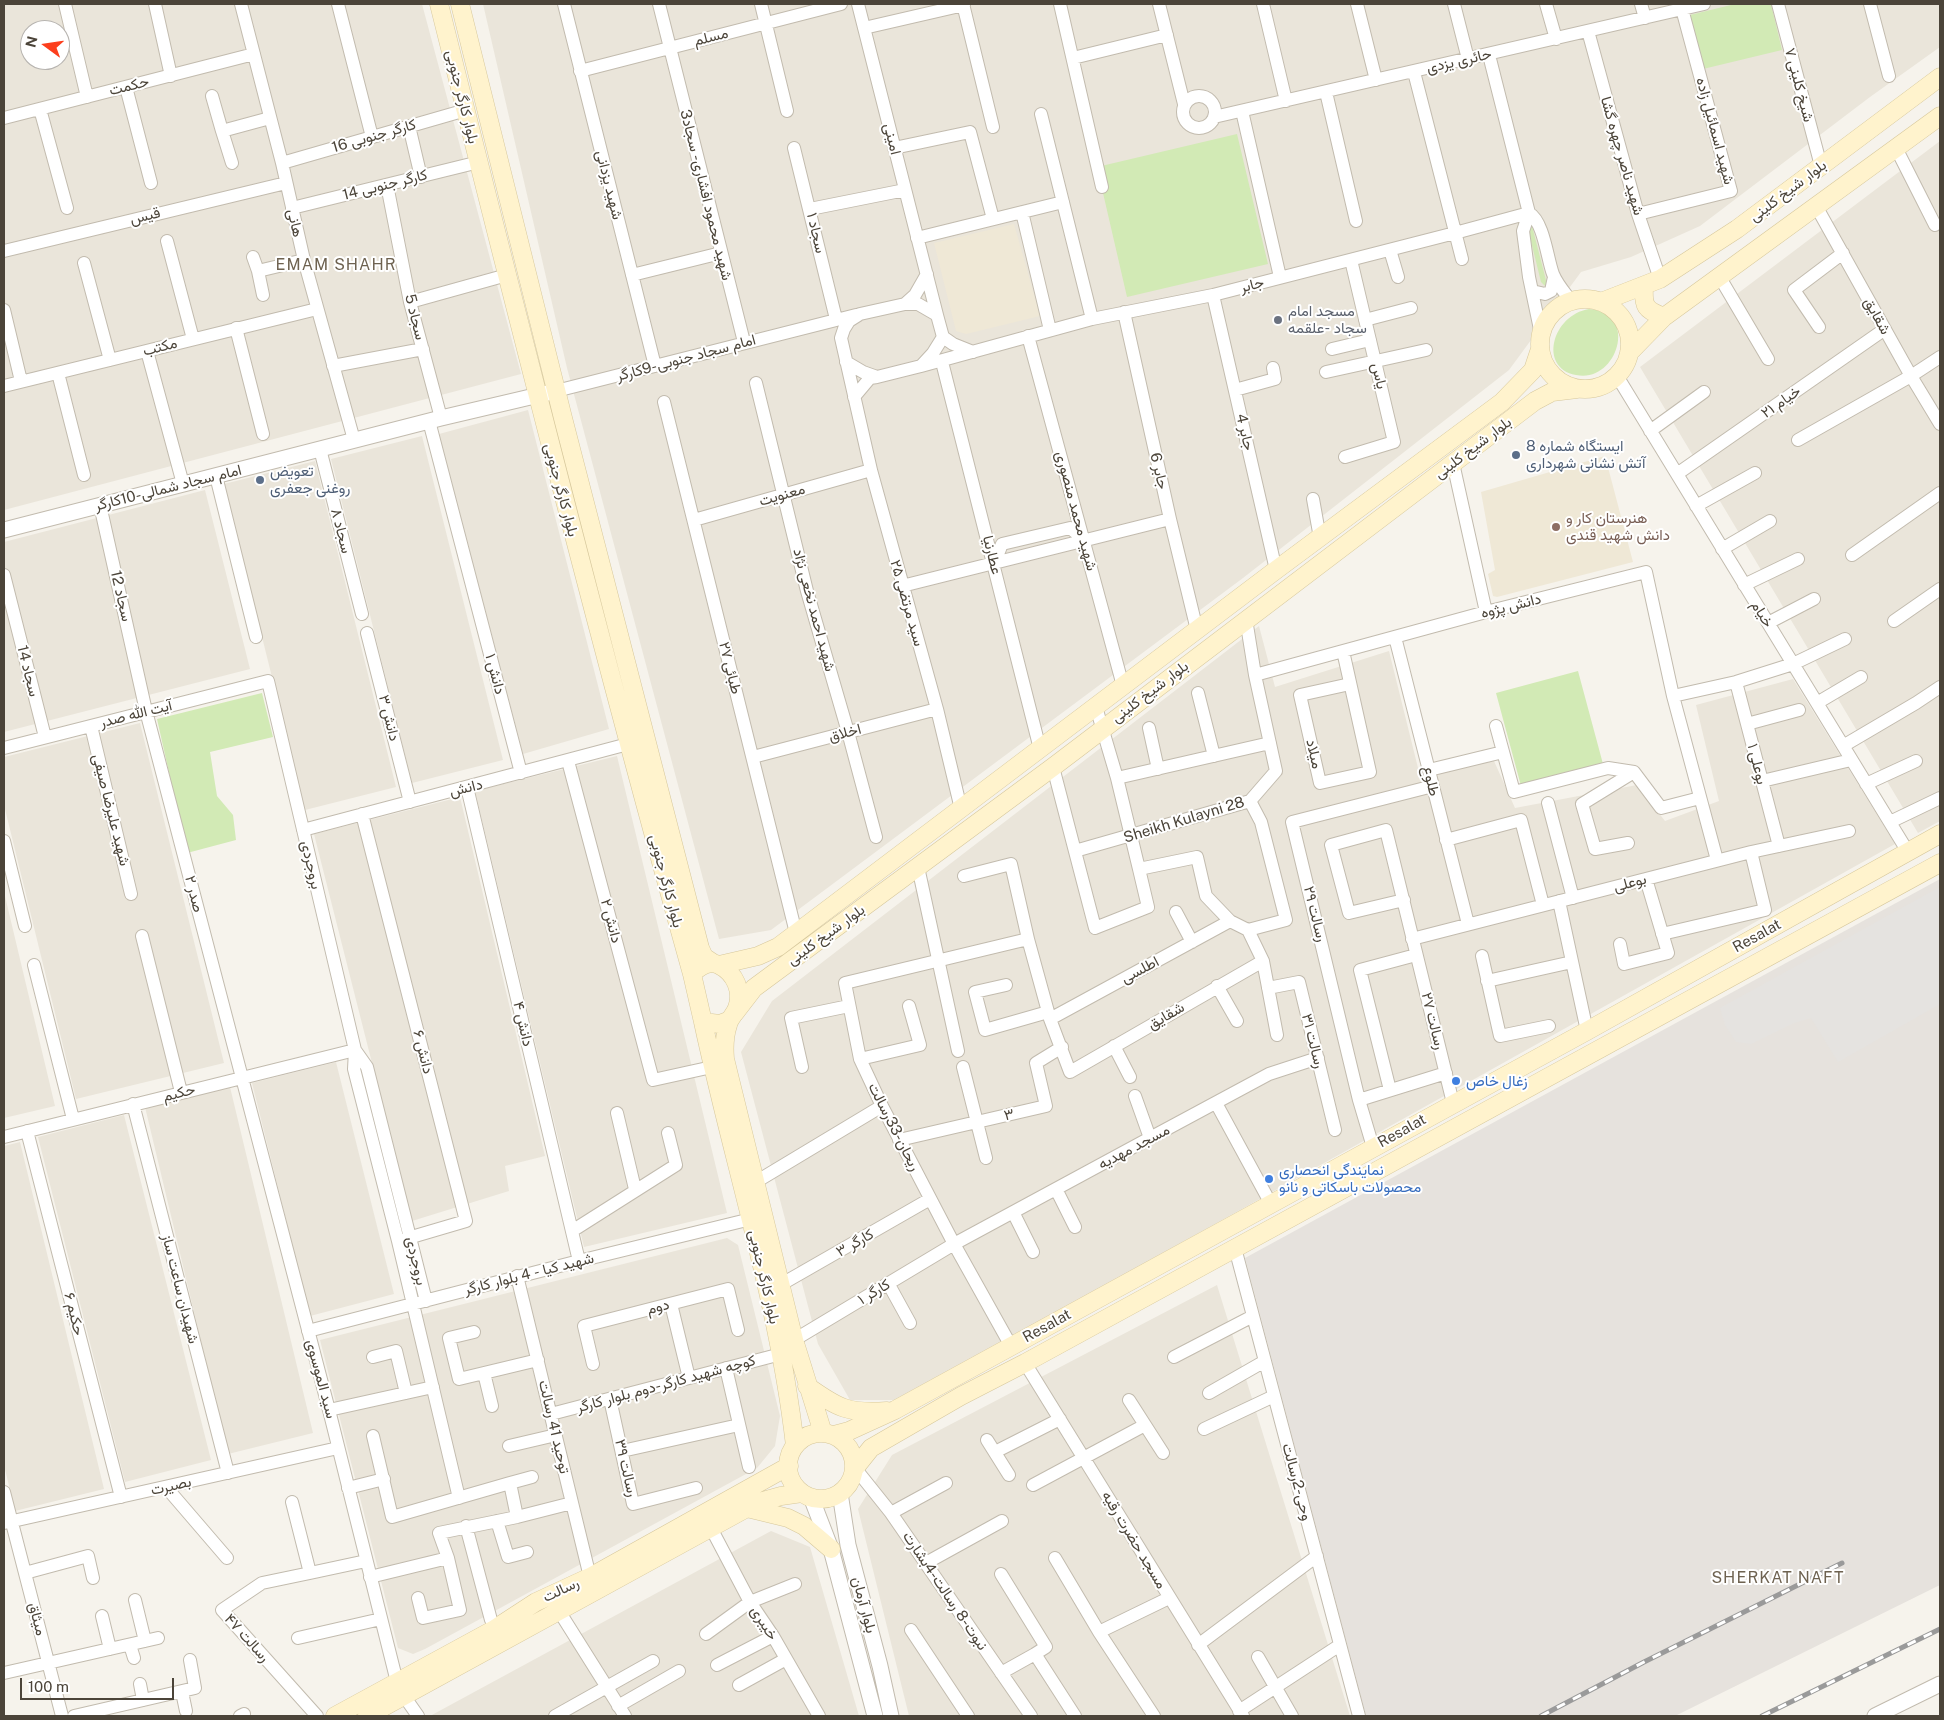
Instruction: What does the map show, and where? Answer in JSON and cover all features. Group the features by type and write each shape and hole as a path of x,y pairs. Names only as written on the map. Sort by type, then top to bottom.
{"main road":[{"name":"بلوار کارگر جنوبی","path":"439,4 537,396 628,744 692,974"},
{"name":"بلوار کارگر جنوبی","path":"460,4 556,391 700,948 704,958 716,964"},
{"name":"بلوار شیخ کلینی","path":"1601,302 1644,287 1660,279 1737,229 1940,78"},
{"name":"بلوار شیخ کلینی","path":"1629,354 1664,317 1940,116"},
{"path":"1644,287 1643,301 1650,312 1664,317"},
{"path":"1586,299 1601,302 1615,311 1625,324 1630,340 1629,354 1617,376 1605,385 1591,389 1576,389 1563,384 1551,375 1543,363 1540,341 1547,320 1557,308 1571,301 1586,299"},
{"name":"بلوار شیخ کلینی","path":"716,964 758,956 778,947 1276,570 1502,402 1533,370 1540,341"},
{"name":"بلوار شیخ کلینی","path":"731,1018 754,988 1053,767 1103,727 1535,401 1552,392 1576,389"},
{"path":"1445,445 1453,463"},
{"name":"Resalat","path":"829,1434 849,1432 895,1410 1587,1031 1940,834"},
{"name":"Resalat","path":"855,1468 875,1446 961,1396 1025,1363 1940,863"},
{"path":"758,956 754,961 754,968 763,977 770,977"},
{"path":"716,964 734,978 738,986 738,1005 731,1018 720,1024 703,1022 692,974 698,968 716,964"},
{"name":"بلوار کارگر جنوبی","path":"731,1018 724,1041 725,1059 754,1183 807,1386 829,1434"},
{"name":"بلوار کارگر جنوبی","path":"703,1022 712,1067 751,1219 781,1354 789,1393 795,1446"},
{"path":"1587,1031 1597,1050"},
{"path":"807,1386 829,1401 849,1410 873,1412 895,1410"},
{"path":"864,1424 862,1438 868,1444 875,1446"},
{"path":"812,1434 829,1434 843,1440 850,1448 855,1468 847,1487 831,1498 821,1499 806,1495 792,1481 788,1466 795,1446 803,1439 812,1434"},
{"name":"رسالت","path":"372,1715 401,1689 536,1602 590,1577 754,1487 788,1466"},
{"name":"رسالت","path":"335,1716 401,1689 559,1611 756,1503 781,1496 806,1495"},
{"path":"747,1508 788,1518 804,1526 831,1549"}],"street":[{"path":"65,4 87,96"},
{"path":"155,4 171,76"},
{"name":"هانی","path":"241,4 282,163 304,260 354,440"},
{"path":"338,4 372,137"},
{"name":"شهید یزدانی","path":"564,4 655,366"},
{"name":"شهید محمود افشاری- سجاد3","path":"659,4 744,342"},
{"path":"761,4 787,111"},
{"name":"مسلم","path":"580,70 841,4"},
{"name":"امینی","path":"858,4 937,315"},
{"path":"864,28 963,4 993,127"},
{"path":"1060,4 1102,187"},
{"path":"1159,4 1184,104 1184,120 1192,127 1203,128 1212,122 1215,112 1207,98 1202,96 1192,97 1184,104"},
{"path":"1263,4 1286,101"},
{"path":"1357,4 1376,80"},
{"path":"1454,4 1468,59"},
{"path":"1546,4 1556,39"},
{"path":"1641,4 1645,18"},
{"name":"حائری یزدی","path":"1214,117 1704,4"},
{"name":"شیخ کلینی ۷","path":"1778,4 1821,166"},
{"path":"1870,4 1890,76"},
{"name":"شهید اسمائیل زاده","path":"1638,214 1732,191 1682,9"},
{"name":"شهید ناصر چهره گشا","path":"1588,31 1638,214 1660,279"},
{"path":"1073,58 1167,35"},
{"name":"حکمت","path":"4,118 254,54"},
{"path":"1489,54 1529,212 1523,231 1540,341"},
{"path":"1414,72 1462,259"},
{"path":"126,87 151,183"},
{"path":"1326,92 1356,220"},
{"path":"212,96 232,164"},
{"path":"40,109 67,208"},
{"name":"کارگر جنوبی 16","path":"282,163 466,110"},
{"path":"1242,111 1280,278"},
{"path":"1041,114 1092,320"},
{"path":"222,131 270,118"},
{"path":"409,126 421,176"},
{"path":"894,148 970,132 993,219"},
{"name":"سجاد ۱","path":"794,148 836,318"},
{"path":"1896,148 1935,225"},
{"name":"کارگر جنوبی 14","path":"292,208 479,162"},
{"name":"قیس","path":"4,251 286,183"},
{"name":"سجاد 5","path":"387,185 410,302 423,350 435,420 469,574"},
{"path":"810,209 905,190"},
{"path":"917,238 1063,202"},
{"name":"شقایق","path":"1816,206 1940,424"},
{"path":"1022,212 1050,330"},
{"path":"1529,212 1535,216 1539,226 1554,276 1571,301"},
{"name":"جابر","path":"921,366 942,362 1050,330 1124,312 1213,295 1455,233 1529,212"},
{"path":"167,241 193,339"},
{"path":"1390,250 1398,277"},
{"path":"632,275 721,253"},
{"path":"1819,327 1794,290 1843,253"},
{"path":"253,257 263,295"},
{"path":"258,271 304,260"},
{"name":"یاس","path":"1345,457 1394,442 1351,260"},
{"path":"84,263 110,360"},
{"path":"905,304 915,295 927,274"},
{"path":"410,302 507,275"},
{"path":"1532,291 1545,294 1551,291 1554,276"},
{"path":"1719,276 1768,359"},
{"name":"جابر 4","path":"1213,295 1276,570"},
{"path":"877,377 863,372 846,362 841,338 844,328 849,321 860,314 905,304 918,304 937,315 943,337 953,344 973,352"},
{"path":"1365,320 1411,308"},
{"name":"مکتب","path":"4,386 317,309"},
{"path":"4,310 22,381"},
{"name":"جابر 6","path":"1124,312 1197,630"},
{"name":"امام سجاد جنوبی-9کارگر","path":"556,391 836,318 860,314"},
{"path":"816,324 826,327 841,338"},
{"path":"236,328 263,434"},
{"name":"خیام ۲۱","path":"1677,474 1885,329"},
{"name":"شهید محمد منصوری","path":"1028,336 1085,540 1123,686"},
{"path":"854,397 870,378 921,366 933,353 943,337"},
{"path":"1332,349 1370,340"},
{"path":"333,366 423,350"},
{"path":"1326,372 1426,350"},
{"path":"147,351 182,484"},
{"path":"1798,440 1911,376 1940,357"},
{"name":"۲۵ سید مرتضی","path":"846,362 870,470 937,708 961,809"},
{"name":"عطارنیا","path":"942,362 1040,749"},
{"path":"1235,390 1275,379 1273,368"},
{"path":"58,373 84,476"},
{"name":"خیام","path":"1617,376 1908,852"},
{"name":"شهید احمد نخعی نژاد","path":"756,382 807,591 876,837"},
{"name":"امام سجاد شمالی-10کارگر","path":"4,530 354,440 556,391"},
{"path":"1650,431 1704,392"},
{"name":"طبائی ۲۷","path":"664,402 796,933"},
{"name":"سجاد ۸","path":"320,449 362,614"},
{"path":"1453,463 1486,612"},
{"name":"معنویت","path":"694,520 870,470"},
{"path":"1696,506 1755,473"},
{"path":"216,476 256,637"},
{"path":"1852,555 1940,494"},
{"path":"1313,499 1320,538"},
{"name":"سجاد 12","path":"100,505 146,712"},
{"path":"902,586 1170,519"},
{"path":"1722,548 1770,521"},
{"path":"1744,585 1798,559"},
{"name":"دانش پژوه","path":"1255,675 1486,612 1646,572 1673,696"},
{"name":"دانش ۱","path":"469,574 521,774"},
{"name":"سجاد 14","path":"4,575 45,737"},
{"path":"1894,621 1940,589"},
{"path":"1768,623 1814,599"},
{"name":"Sheikh Kulayni 28","path":"1075,851 1250,800 1276,771 1255,675 1246,619"},
{"name":"دانش ۳","path":"367,633 410,802"},
{"name":"طلوع","path":"1395,637 1468,924"},
{"path":"1716,860 1673,696 1736,682 1793,664 1845,638"},
{"name":"میلاد","path":"1343,651 1370,772 1320,783 1300,695 1350,684"},
{"path":"1817,703 1862,677"},
{"name":"آیت الله صدر","path":"4,748 268,681"},
{"name":"بروجردی","path":"268,681 355,1050 354,1069 398,1241 419,1302"},
{"name":"۱ بوعلی","path":"1736,682 1779,846"},
{"path":"1843,746 1916,703 1940,686"},
{"path":"1198,693 1214,756"},
{"path":"1053,767 1096,928 1148,907 1117,778 1096,706"},
{"name":"اخلاق","path":"753,757 937,708"},
{"path":"1747,724 1799,710"},
{"name":"صدر ۲","path":"146,712 241,1077"},
{"name":"شهید علیرضا صیفی","path":"91,726 131,894"},
{"path":"1496,726 1514,792 1608,768 1634,772 1661,808 1700,798"},
{"path":"1149,728 1158,769"},
{"path":"1117,778 1270,743"},
{"name":"دانش","path":"303,830 521,774 628,744"},
{"path":"1429,770 1503,752"},
{"path":"1762,781 1852,760"},
{"name":"دانش ۲","path":"568,761 653,1080 712,1067"},
{"path":"1866,784 1916,761"},
{"path":"1628,843 1596,848 1582,804 1634,772"},
{"name":"رسالت ۲۹","path":"1373,1147 1359,1100 1292,822 1433,786"},
{"name":"دانش ۴","path":"467,787 579,1261"},
{"path":"1890,822 1940,798"},
{"path":"1139,869 1197,857 1206,896 1230,922 1248,930 1286,920 1261,822 1250,800"},
{"path":"1548,803 1573,898"},
{"name":"دانش ۶","path":"362,814 466,1221 398,1241"},
{"path":"1446,840 1521,820 1543,905"},
{"name":"رسالت ۲۷","path":"1404,900 1349,913 1331,845 1386,830 1404,900 1453,1103"},
{"name":"بوعلی","path":"1412,938 1716,860 1849,831"},
{"path":"4,841 25,926"},
{"path":"1662,934 1764,910 1751,852"},
{"path":"964,876 1011,864 1028,939 1049,1016 1062,1047"},
{"path":"918,867 958,1051"},
{"path":"1620,944 1624,964 1668,953 1646,879"},
{"path":"1559,901 1587,1031"},
{"path":"1176,912 1192,942"},
{"name":"اطلسی","path":"1006,985 975,992 985,1030 1049,1016 1230,922"},
{"path":"1248,930 1263,961 1277,1035"},
{"path":"142,936 181,1092"},
{"path":"937,961 1028,939"},
{"path":"1390,1090 1360,970 1416,955"},
{"path":"1482,956 1500,1036 1549,1026"},
{"name":"ریحان-33رسالت","path":"937,961 845,983 860,1059 930,1199 1011,1346"},
{"name":"شقایق","path":"1062,1047 1070,1072 1263,961"},
{"path":"1488,981 1572,962"},
{"path":"34,965 73,1119"},
{"name":"رسالت ۳۱","path":"1268,988 1299,982 1335,1130"},
{"path":"1217,986 1237,1021"},
{"path":"802,1067 791,1018 850,1006"},
{"path":"860,1059 920,1045 909,1006"},
{"path":"1114,1046 1130,1077"},
{"name":"۳","path":"899,1140 1046,1106 1036,1063 1062,1047"},
{"name":"بروجردی","path":"355,1050 367,1067 411,1238 419,1302"},
{"name":"حکیم","path":"4,1137 355,1050"},
{"name":"مسجد مهدیه","path":"954,1244 1269,1074 1318,1058"},
{"path":"963,1067 986,1158"},
{"path":"1359,1100 1446,1073"},
{"name":"سید الموسوی","path":"241,1077 329,1410 370,1577 401,1689"},
{"path":"1135,1096 1150,1138"},
{"path":"1216,1103 1271,1204"},
{"name":"شهیدان ساعت ساز","path":"133,1104 228,1473"},
{"path":"754,1183 882,1106"},
{"path":"617,1113 636,1189"},
{"name":"حکیم ۶","path":"27,1131 121,1497"},
{"path":"572,1231 676,1165 668,1133"},
{"path":"374,1146 386,1143"},
{"path":"1056,1189 1075,1227"},
{"name":"کارگر ۳","path":"780,1286 930,1199"},
{"path":"1013,1212 1033,1252"},
{"name":"شهید کیا - 4 بلوار کارگر","path":"308,1331 517,1276 751,1219"},
{"name":"کارگر ۱","path":"794,1340 954,1244"},
{"name":"وحی-2رسالت","path":"1235,1248 1359,1716"},
{"name":"توحید 41 رسالت","path":"517,1276 590,1577"},
{"path":"888,1283 910,1323"},
{"name":"دوم","path":"593,1364 584,1326 728,1289 738,1330"},
{"path":"419,1302 433,1387 459,1498"},
{"path":"671,1304 689,1378"},
{"path":"1174,1357 1253,1316"},
{"path":"474,1332 449,1338 458,1379 538,1360"},
{"path":"373,1357 396,1351 406,1393"},
{"name":"کوچه شهید کارگر-دوم بلوار کارگر","path":"551,1414 781,1354"},
{"path":"1209,1393 1265,1361"},
{"name":"مسجد حضرت رقیه","path":"1025,1363 1241,1713"},
{"path":"726,1368 749,1467"},
{"path":"484,1373 492,1406"},
{"path":"329,1410 433,1387"},
{"path":"1204,1429 1274,1396"},
{"name":"رسالت ۳۹","path":"610,1399 633,1504 696,1488"},
{"path":"1129,1400 1163,1453"},
{"path":"995,1452 1060,1419"},
{"path":"622,1452 739,1425"},
{"path":"1033,1485 1145,1425"},
{"path":"509,1446 556,1435"},
{"path":"373,1436 392,1517 532,1477"},
{"path":"987,1440 1009,1475"},
{"name":"بصیرت","path":"7,1522 338,1448"},
{"name":"نبوت-8 رسالت-4بشارت","path":"855,1468 891,1513 926,1563 1001,1673 1026,1715"},
{"path":"348,1488 384,1479"},
{"path":"510,1483 517,1517"},
{"path":"891,1513 946,1483"},
{"path":"166,1487 227,1558"},
{"name":"میثاق","path":"4,1492 7,1522 25,1573 62,1716"},
{"name":"بلوار آرمان","path":"840,1493 848,1546 880,1666 890,1716"},
{"name":"بلوار آرمان","path":"806,1495 831,1549 875,1716"},
{"path":"292,1502 310,1573 366,1561"},
{"path":"418,1598 423,1618 460,1610 440,1533 572,1503"},
{"path":"497,1521 508,1558 527,1552"},
{"path":"926,1563 1002,1521"},
{"path":"466,1526 491,1620"},
{"name":"خیبری","path":"711,1528 750,1602 819,1716"},
{"path":"25,1573 88,1556 93,1578"},
{"path":"1198,1645 1317,1556"},
{"path":"370,1577 448,1558"},
{"path":"1055,1558 1099,1632 1154,1716"},
{"name":"رسالت ۴۷","path":"310,1573 262,1583 222,1610 317,1716"},
{"path":"1001,1574 1046,1647 1001,1673"},
{"path":"706,1634 750,1602 795,1584"},
{"path":"1099,1632 1169,1598"},
{"path":"135,1600 145,1641"},
{"path":"559,1611 622,1713 680,1671"},
{"path":"102,1616 110,1649"},
{"path":"298,1638 381,1619"},
{"path":"911,1630 968,1716"},
{"path":"718,1665 772,1636"},
{"path":"4,1673 158,1638"},
{"path":"130,1645 134,1658"},
{"path":"1241,1713 1274,1688 1340,1645"},
{"path":"1035,1654 1075,1716"},
{"path":"1258,1657 1274,1688 1292,1716"},
{"path":"739,1686 786,1659"},
{"path":"74,1716 121,1711 144,1700 195,1688 190,1660"},
{"path":"555,1716 653,1661"},
{"path":"140,1684 144,1700"},
{"path":"1884,1714 1940,1684"},
{"path":"401,1689 418,1716"},
{"path":"182,1692 186,1711"}],"shaded area":[{"path":"4,4 422,4 521,374 4,510"},
{"path":"483,4 1940,4 1940,47 1870,97 1700,226 1631,257 1581,272 1509,370 1243,578 771,930 719,939 567,368"},
{"path":"1940,141 1940,821 1918,833 1640,367"},
{"path":"1014,224 1040,316 966,334 956,331 934,243"},
{"path":"528,410 609,729 523,754 439,434"},
{"path":"422,436 503,760 412,783 331,459"},
{"name":"هنرستان کار و دانش شهید قندی","path":"1605,456 1633,562 1497,597 1493,596 1488,574 1495,570 1481,492"},
{"path":"315,461 396,787 305,810 224,484"},
{"path":"205,490 250,669 4,732 4,542"},
{"path":"1259,626 1275,687 1389,651 1420,776 1494,761 1515,808 1637,785 1665,821 1719,801 1696,705 1793,679 1895,844 900,1400 850,1400 818,1344 741,1052 772,1001"},
{"path":"140,723 224,1063 76,1099 4,805 4,757"},
{"path":"617,756 727,1213 584,1247 475,791"},
{"path":"460,797 545,1156 505,1166 509,1191 412,1221 314,834"},
{"path":"1940,879 1940,1585 1675,1716 1366,1716 1245,1258"},
{"path":"1940,887 1940,1004 1838,1062 1811,1018 1794,1023 1751,1044 1736,1042 1725,1025 1720,1008"},
{"path":"4,892 55,1106 4,1118"},
{"path":"336,1062 394,1294 310,1316 252,1083"},
{"path":"230,1087 313,1433 228,1454 145,1107"},
{"path":"124,1115 211,1460 125,1482 38,1137"},
{"path":"20,1142 104,1489 15,1511 4,1465 4,1146"},
{"path":"727,1238 738,1245 780,1416 775,1446 757,1468 425,1649 413,1654 398,1648 320,1340"},
{"path":"1217,1285 1350,1716 909,1716 858,1509 892,1455"},
{"path":"771,1531 810,1547 859,1716 430,1716"}],"green space":[{"path":"1735,4 1771,4 1782,50 1703,69 1690,15"},
{"path":"1237,134 1268,264 1127,297 1097,167"},
{"path":"1526,221 1531,222 1547,284 1545,286 1541,282"},
{"path":"1589,309 1605,313 1614,322 1618,334 1617,346 1612,359 1602,369 1590,375 1576,375 1564,370 1557,363 1554,353 1554,342 1566,321 1576,313"},
{"path":"1578,671 1603,764 1521,786 1496,693"},
{"path":"262,693 273,737 210,752 217,796 233,815 236,840 187,853 157,719"}],"railway":[{"path":"1541,1716 1842,1563"},
{"path":"1762,1716 1940,1629"}],"place":[{"name":"مسجد امام سجاد -علقمه","path":"1278,320"},
{"name":"ایستگاه شماره 8 آتش نشانی شهرداری","path":"1516,455"},
{"name":"تعویض روغنی جعفری","path":"260,480"},
{"name":"هنرستان کار و دانش شهید قندی","path":"1556,527"},
{"name":"زغال خاص","path":"1456,1081"},
{"name":"نمایندگی انحصاری محصولات باسکاتی و نانو","path":"1269,1179"}],"district":[{"name":"EMAM SHAHR","path":"336,265"},
{"name":"SHERKAT NAFT","path":"1778,1578"}]}
